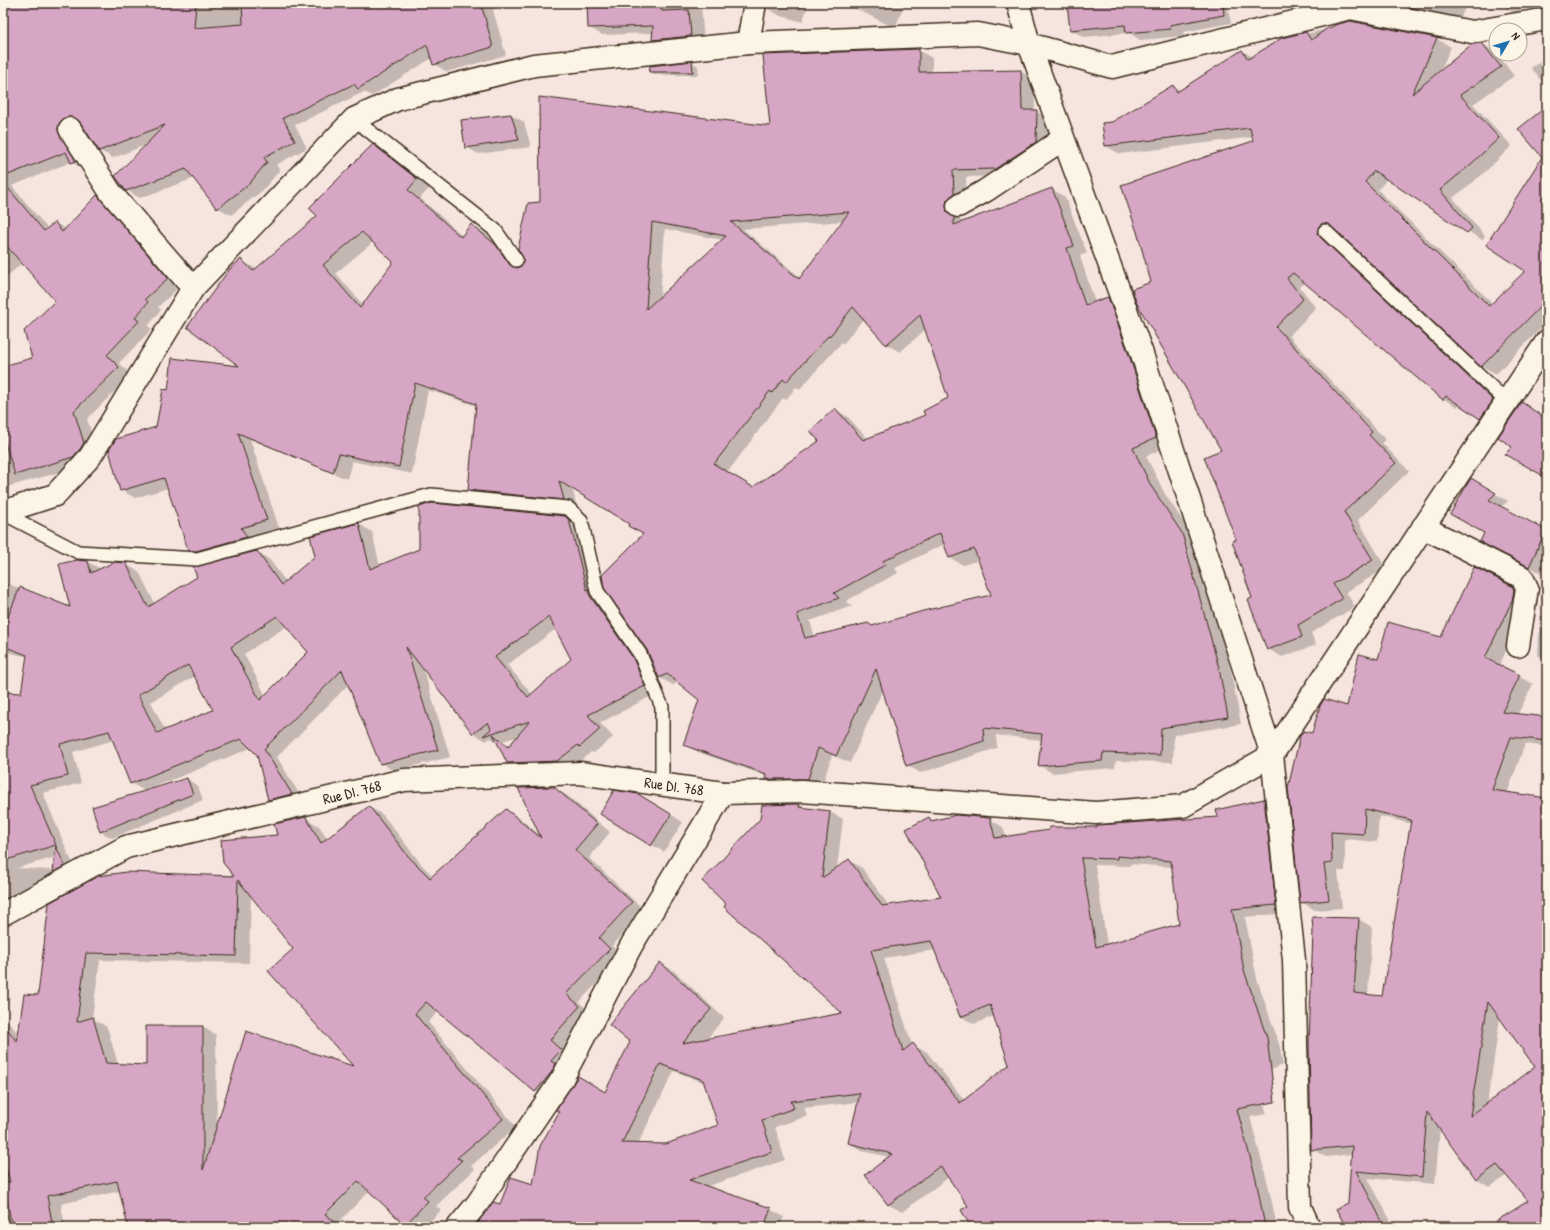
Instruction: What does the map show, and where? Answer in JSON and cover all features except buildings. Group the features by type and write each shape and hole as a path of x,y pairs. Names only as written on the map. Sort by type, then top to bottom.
{"street":[{"path":"748,43 755,3"},
{"path":"1018,3 1029,44 1142,352 1272,755 1294,960 1300,1207 1309,1227"},
{"path":"3,513 55,495 90,457 193,288 354,119 398,99 534,65 748,43 978,34 1029,44 1112,67 1350,8 1472,32 1547,19"},
{"path":"70,129 111,194 193,288"},
{"path":"958,206 985,191 1063,139"},
{"path":"1272,755 1547,341"},
{"path":"1423,527 1522,577 1527,588 1518,646"},
{"name":"Rue DI. 768","path":"3,914 126,847 404,780 580,773 722,793 802,791 1104,812 1183,806 1272,755"},
{"path":"458,1227 477,1204 562,1079 631,946 722,793"}],"lane":[{"path":"354,119 496,230 516,260"},
{"path":"1325,230 1506,401"},
{"path":"3,513 78,552 197,559 431,495 568,508 581,520 597,591 640,654 662,707 662,784"}]}
